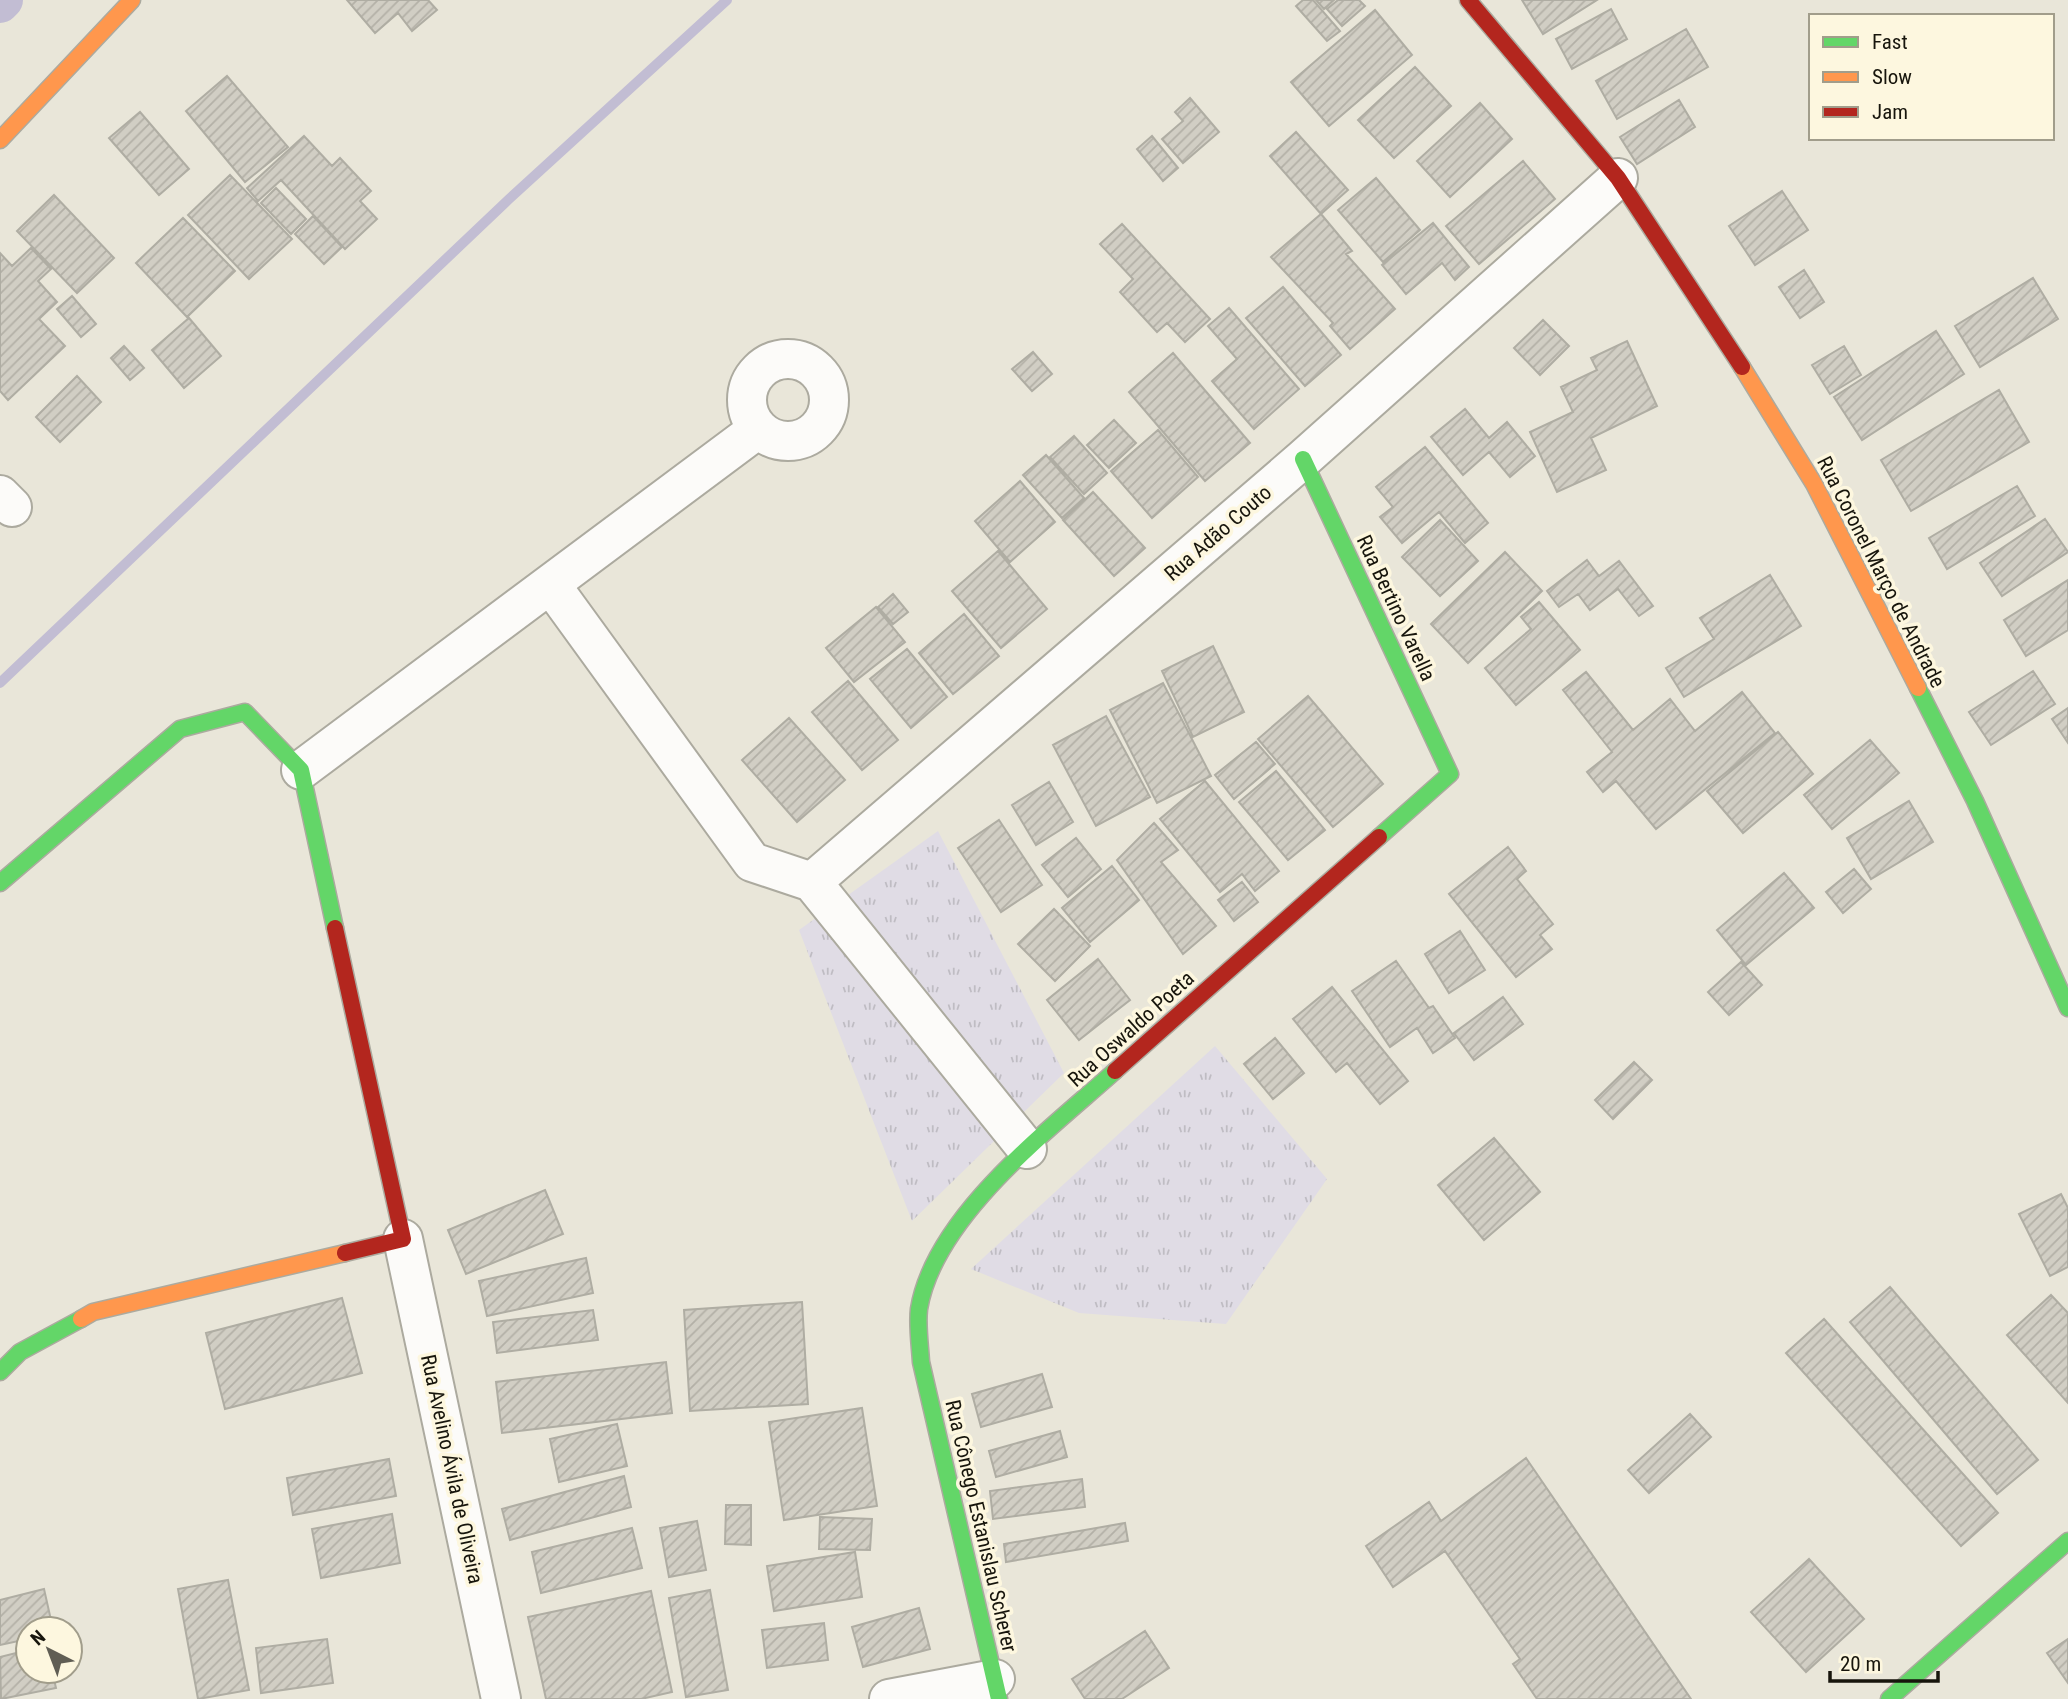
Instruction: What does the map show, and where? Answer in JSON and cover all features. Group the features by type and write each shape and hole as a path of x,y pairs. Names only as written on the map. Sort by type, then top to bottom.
{"street":[{"path":"0,140 132,0"},
{"name":"Rua Coronel Março de Andrade","path":"1468,0 1618,178 1718,327 1814,484 1975,801 2068,1008"},
{"name":"Rua Adão Couto","path":"812,882 1303,459 1618,178"},
{"path":"301,770 758,429"},
{"name":"Rua Bertino Varella","path":"1303,459 1450,774"},
{"path":"551,585 752,862 812,882 1027,1149"},
{"path":"0,883 180,729 245,712 301,770 403,1239 93,1312 20,1352 0,1372"},
{"name":"Rua Oswaldo Poeta","path":"921,1363 919,1310 932,1265 958,1222 1027,1149 1450,774"},
{"name":"Rua Avelino Ávila de Oliveira","path":"403,1239 501,1699"},
{"name":"Rua Cônego Estanislau Scherer","path":"921,1363 997,1689"},
{"path":"1889,1699 2068,1541"},
{"path":"889,1699 997,1689"}],"green space":[{"path":"938,831 1064,1073 912,1221 799,930"},
{"path":"1215,1046 1327,1179 1226,1324 1079,1313 971,1269"}],"building":[{"path":"347,0 428,0 437,10 412,31 398,13 375,33"},
{"path":"1303,0 1313,0 1340,31 1327,41 1296,6"},
{"path":"1316,0 1334,0 1324,9"},
{"path":"1338,0 1359,0 1365,6 1342,26 1327,9"},
{"path":"1522,0 1597,0 1543,34"},
{"path":"1611,9 1627,39 1572,69 1556,39"},
{"path":"1375,10 1412,55 1329,126 1291,82"},
{"path":"1686,29 1708,67 1617,119 1596,81"},
{"path":"1415,67 1451,106 1394,158 1358,120"},
{"path":"227,76 288,147 245,182 186,111"},
{"path":"1190,98 1219,132 1183,163 1162,139 1183,121 1175,112"},
{"path":"1679,100 1695,127 1637,164 1620,137"},
{"path":"1480,103 1512,139 1450,197 1417,161"},
{"path":"140,112 189,169 159,195 109,138"},
{"path":"1296,132 1348,190 1321,214 1270,156"},
{"path":"304,136 332,166 340,158 371,191 360,201 377,219 345,249 281,180 258,201 247,188"},
{"path":"1152,136 1178,168 1163,181 1137,149"},
{"path":"1523,161 1555,199 1479,264 1446,226"},
{"path":"230,175 292,239 249,279 188,215"},
{"path":"1376,178 1420,230 1383,262 1338,210"},
{"path":"276,188 306,219 291,234 261,203"},
{"path":"1782,191 1808,230 1755,265 1729,226"},
{"path":"54,195 114,258 77,293 17,231"},
{"path":"1321,214 1352,251 1346,254 1395,309 1350,349 1330,326 1333,323 1271,257"},
{"path":"313,216 342,247 324,264 295,234"},
{"path":"183,218 235,271 187,317 136,263"},
{"path":"1433,223 1469,267 1455,280 1442,263 1406,294 1382,265"},
{"path":"1122,224 1210,319 1185,342 1167,323 1157,332 1120,292 1133,279 1100,244"},
{"path":"31,248 51,269 38,281 57,302 39,319 65,346 8,400 0,391 0,253 12,266"},
{"path":"1804,270 1824,302 1800,318 1779,287"},
{"path":"2033,278 2058,319 1980,367 1955,326"},
{"path":"1283,287 1341,355 1305,386 1246,318"},
{"path":"72,296 96,324 81,337 57,309"},
{"path":"1229,308 1299,389 1254,429 1212,381 1237,359 1208,326"},
{"path":"189,318 221,356 184,388 152,350"},
{"path":"1543,320 1569,346 1540,375 1514,348"},
{"path":"1936,331 1964,374 1862,440 1834,397"},
{"path":"1627,341 1657,406 1591,438 1606,470 1557,492 1530,432 1573,412 1561,387 1597,370 1591,358"},
{"path":"124,346 144,368 130,380 111,358"},
{"path":"1844,346 1861,375 1830,394 1812,365"},
{"path":"1033,352 1052,374 1032,391 1012,369"},
{"path":"1173,353 1250,443 1205,481 1129,392"},
{"path":"77,376 101,402 60,442 36,417"},
{"path":"1999,390 2029,442 1911,511 1881,460"},
{"path":"1465,409 1489,438 1507,422 1535,456 1510,477 1489,452 1463,475 1431,437"},
{"path":"1114,420 1136,443 1109,468 1087,445"},
{"path":"1158,430 1198,477 1152,518 1111,471"},
{"path":"1074,436 1107,473 1084,494 1050,457"},
{"path":"1425,447 1488,523 1465,543 1439,512 1402,543 1380,517 1393,507 1376,487"},
{"path":"1046,455 1084,498 1062,518 1023,475"},
{"path":"1020,481 1055,522 1010,562 975,521"},
{"path":"2017,486 2035,516 1947,569 1929,538"},
{"path":"1093,492 1145,548 1114,576 1063,520"},
{"path":"2045,519 2068,552 2002,596 1980,563"},
{"path":"1440,520 1478,561 1440,596 1402,557"},
{"path":"998,551 1047,609 1001,648 952,591"},
{"path":"1505,552 1542,591 1468,663 1431,624"},
{"path":"1587,560 1599,576 1619,561 1653,606 1639,616 1618,589 1590,610 1578,594 1559,607 1547,591"},
{"path":"1770,575 1801,626 1684,697 1666,668 1714,639 1700,618"},
{"path":"2068,580 2068,630 2026,656 2004,620"},
{"path":"893,594 908,612 893,624 878,607"},
{"path":"1539,602 1580,650 1516,705 1485,668 1531,629 1521,617"},
{"path":"876,607 905,642 854,682 826,648"},
{"path":"964,614 999,656 953,694 919,653"},
{"path":"1213,646 1244,712 1193,737 1162,671"},
{"path":"907,649 947,697 911,728 870,679"},
{"path":"2033,671 2055,704 1991,745 1969,712"},
{"path":"1586,672 1633,730 1670,699 1695,731 1742,692 1775,733 1656,829 1616,781 1603,792 1587,772 1612,752 1563,690"},
{"path":"848,681 898,740 862,770 812,712"},
{"path":"1163,683 1211,776 1157,803 1110,710"},
{"path":"1308,696 1383,784 1333,827 1258,739"},
{"path":"2068,708 2068,743 2052,719"},
{"path":"1106,716 1150,797 1096,826 1053,745"},
{"path":"789,718 845,780 797,822 742,760"},
{"path":"1778,732 1813,774 1743,833 1707,791"},
{"path":"1870,740 1899,773 1832,829 1804,795"},
{"path":"1256,742 1275,764 1234,799 1215,775"},
{"path":"1276,771 1325,830 1288,860 1239,802"},
{"path":"1205,781 1279,871 1255,891 1242,874 1220,892 1160,819"},
{"path":"1049,782 1073,822 1036,845 1012,805"},
{"path":"1909,801 1933,842 1871,879 1847,838"},
{"path":"999,820 1042,885 1001,912 958,848"},
{"path":"1154,823 1178,850 1161,862 1216,926 1183,954 1117,860"},
{"path":"1076,838 1101,869 1068,897 1042,865"},
{"path":"1508,847 1526,871 1517,879 1553,924 1540,935 1552,949 1516,977 1449,894"},
{"path":"1112,866 1139,900 1090,942 1062,908"},
{"path":"1854,869 1871,889 1843,913 1826,892"},
{"path":"1784,873 1814,908 1746,965 1717,930"},
{"path":"1242,882 1258,902 1234,921 1218,900"},
{"path":"1054,909 1090,946 1055,981 1018,944"},
{"path":"1460,931 1485,970 1449,993 1425,954"},
{"path":"1098,959 1130,1000 1079,1040 1047,1000"},
{"path":"1396,961 1429,1008 1433,1006 1455,1038 1433,1053 1417,1028 1390,1047 1352,991"},
{"path":"1741,962 1762,985 1729,1015 1708,992"},
{"path":"1332,987 1408,1081 1380,1104 1347,1063 1336,1072 1293,1019"},
{"path":"1503,997 1523,1024 1474,1060 1454,1033"},
{"path":"1275,1038 1304,1073 1273,1099 1244,1064"},
{"path":"1634,1062 1652,1080 1613,1119 1595,1100"},
{"path":"1494,1138 1540,1192 1484,1240 1438,1185"},
{"path":"545,1190 563,1234 466,1274 448,1230"},
{"path":"2061,1194 2068,1208 2068,1267 2050,1276 2019,1214"},
{"path":"586,1258 593,1293 487,1316 479,1281"},
{"path":"1890,1287 2038,1460 1997,1494 1850,1322"},
{"path":"2051,1295 2068,1313 2068,1403 2007,1335"},
{"path":"342,1298 362,1373 225,1409 206,1333"},
{"path":"802,1302 808,1404 690,1411 684,1310"},
{"path":"593,1310 598,1340 497,1353 493,1322"},
{"path":"1824,1319 1998,1513 1961,1546 1786,1353"},
{"path":"666,1362 672,1413 502,1433 496,1382"},
{"path":"1042,1374 1052,1407 981,1427 972,1394"},
{"path":"862,1408 877,1506 784,1520 769,1422"},
{"path":"1690,1414 1711,1437 1649,1493 1628,1470"},
{"path":"617,1424 627,1466 559,1482 550,1439"},
{"path":"1060,1431 1067,1457 996,1477 989,1451"},
{"path":"1526,1458 1691,1699 1537,1699 1513,1664 1520,1659 1445,1551 1393,1587 1366,1546 1429,1502 1441,1521"},
{"path":"389,1459 396,1496 293,1515 287,1478"},
{"path":"624,1476 631,1507 510,1540 502,1509"},
{"path":"1082,1479 1085,1507 993,1519 990,1491"},
{"path":"726,1505 751,1505 751,1545 725,1544"},
{"path":"392,1514 400,1563 321,1578 312,1529"},
{"path":"820,1517 872,1519 870,1550 819,1549"},
{"path":"697,1521 706,1570 669,1577 660,1528"},
{"path":"1125,1523 1128,1541 1006,1562 1004,1544"},
{"path":"632,1528 642,1568 541,1593 532,1552"},
{"path":"855,1552 862,1597 774,1611 767,1566"},
{"path":"1809,1559 1864,1619 1806,1672 1751,1612"},
{"path":"228,1580 249,1690 198,1699 178,1589"},
{"path":"44,1589 50,1615 14,1615 14,1642 0,1645 0,1600"},
{"path":"710,1590 728,1690 686,1697 669,1598"},
{"path":"651,1591 672,1692 641,1699 546,1699 528,1617"},
{"path":"919,1608 930,1649 863,1667 852,1627"},
{"path":"824,1623 828,1660 767,1668 762,1630"},
{"path":"1145,1631 1169,1668 1122,1699 1085,1699 1072,1679"},
{"path":"327,1639 333,1683 261,1693 256,1648"},
{"path":"2068,1639 2068,1683 2047,1653"},
{"path":"14,1654 14,1685 55,1685 56,1688 1,1699 0,1657"}],"waterway":[{"path":"0,4 4,0"},
{"path":"0,683 508,200 727,0"}],"traffic: fast":[{"path":"1303,459 1450,774 1379,837"},
{"path":"1918,688 1975,801 2068,1008"},
{"path":"0,883 180,729 245,712 301,770 335,928"},
{"path":"999,1699 921,1362 919,1309 929,1275 947,1241 970,1209 1028,1148 1115,1071"},
{"path":"0,1372 20,1352 81,1319"},
{"path":"1889,1699 2068,1541"}],"traffic: slow":[{"path":"0,140 132,0"},
{"path":"1742,367 1814,484 1918,688"},
{"path":"81,1319 93,1312 345,1253"}],"traffic: jam":[{"path":"1468,0 1618,178 1742,367"},
{"path":"1115,1071 1379,837"},
{"path":"335,928 403,1239 345,1253"}]}
